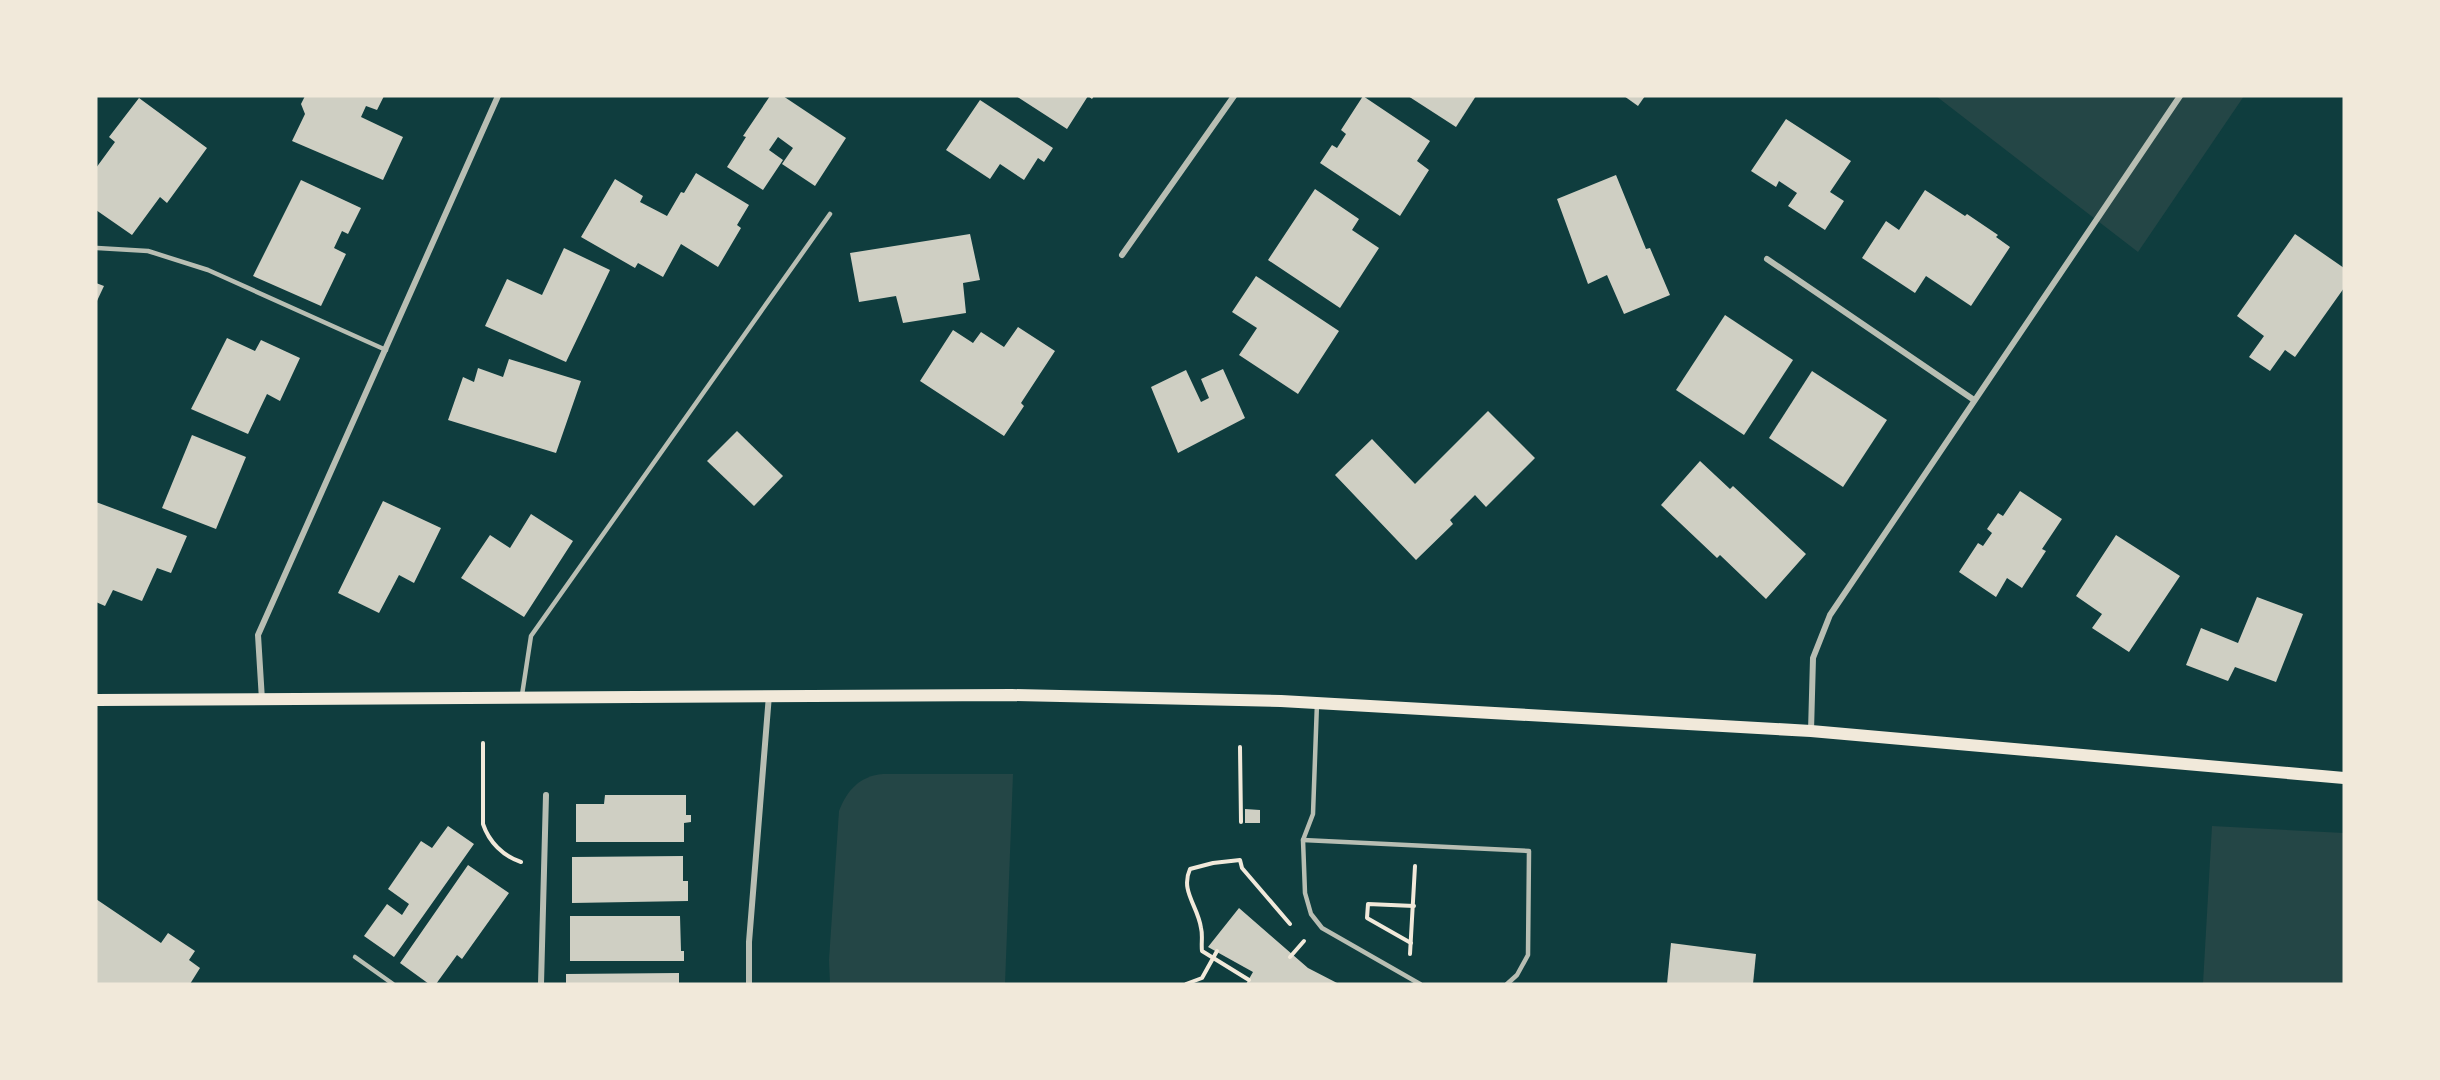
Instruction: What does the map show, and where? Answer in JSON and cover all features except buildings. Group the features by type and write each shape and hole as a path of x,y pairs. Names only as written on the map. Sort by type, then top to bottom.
{"main road":[{"path":"96,700 769,695 1024,695 1281,700 1811,731 2344,778"}],"street":[{"path":"262,700 258,635 498,96"},
{"path":"1122,255 1234,96"},
{"path":"1811,731 1813,658 1830,615 2180,96"},
{"path":"1767,259 1974,400"},
{"path":"749,984 748,942 769,695"},
{"path":"541,984 546,795"}],"lane":[{"path":"522,698 531,636 830,214"},
{"path":"97,248 148,251 207,270 386,350"},
{"path":"1317,703 1313,814 1303,840 1305,893 1311,914 1322,928 1420,984"},
{"path":"1303,840 1529,851 1528,955 1517,975 1507,984"},
{"path":"355,957 393,984"}],"path":[{"path":"483,743 483,824 486,833 506,855 527,864"},
{"path":"1240,747 1241,822"},
{"path":"1410,954 1416,844"},
{"path":"1240,860 1190,869 1185,880 1186,889 1202,929 1202,951 1249,980"},
{"path":"1411,943 1367,918 1368,904 1414,906"},
{"path":"1290,957 1305,941"},
{"path":"1186,984 1202,978 1217,951"}],"shaded area":[{"path":"1936,96 2244,96 2138,252"},
{"path":"1013,774 1005,984 830,984 829,960 839,811 855,785 875,775"},
{"path":"2212,826 2344,833 2344,984 2203,984"}]}
